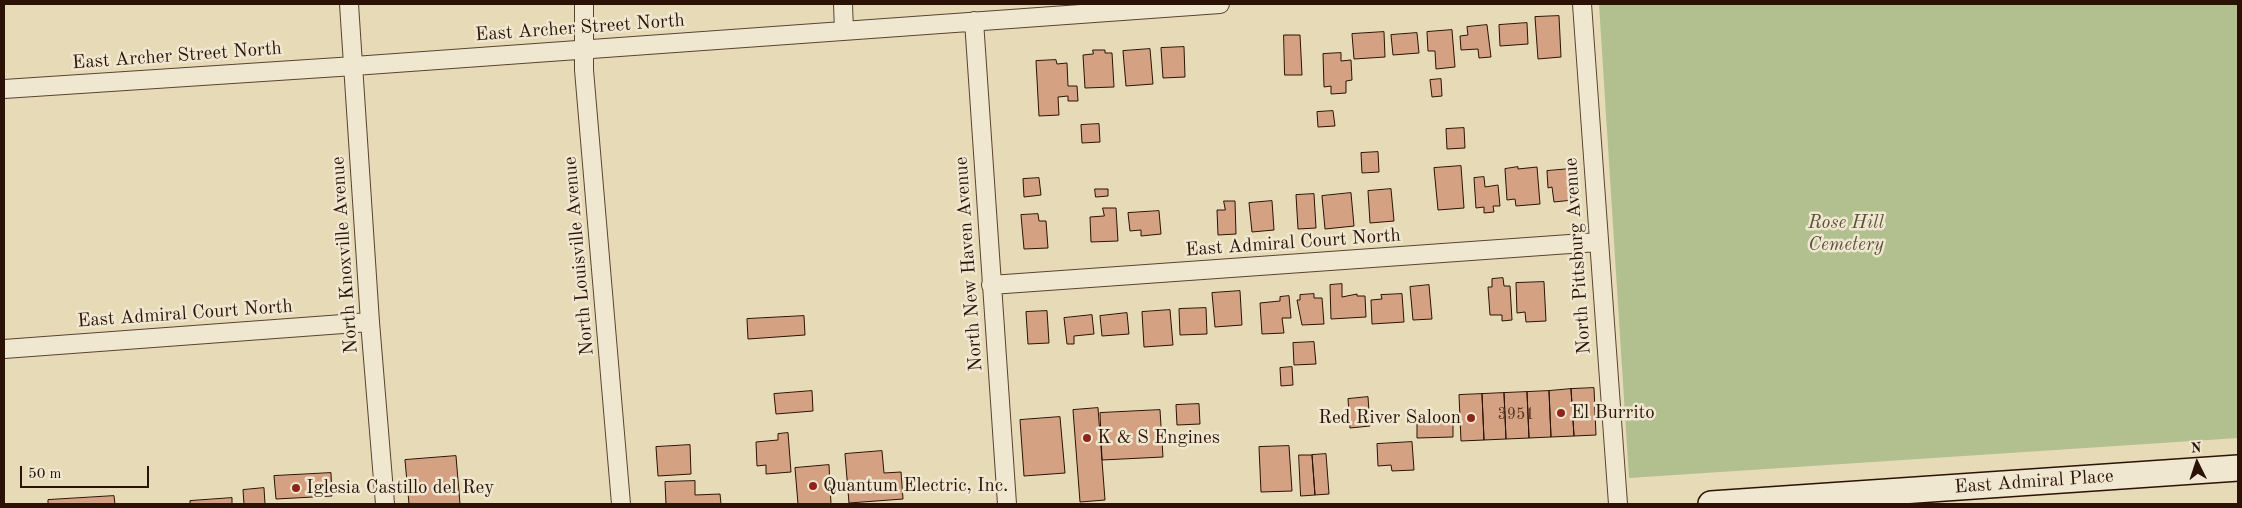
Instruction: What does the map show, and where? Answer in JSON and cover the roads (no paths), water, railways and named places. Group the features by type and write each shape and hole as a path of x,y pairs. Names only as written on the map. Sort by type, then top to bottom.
{"main road":[{"name":"East Admiral Place","path":"1711,504 2238,468"}],"street":[{"name":"North Knoxville Avenue","path":"349,4 370,322 385,504"},
{"name":"North Louisville Avenue","path":"584,4 585,80 621,504"},
{"path":"843,4 844,31"},
{"name":"East Archer Street North","path":"4,88 354,66 844,31 974,21 1103,8 1220,4"},
{"name":"North Pittsburg Avenue","path":"1582,4 1618,504"},
{"name":"North New Haven Avenue","path":"974,21 1007,504"},
{"name":"East Admiral Court North","path":"991,285 1598,242"},
{"name":"East Admiral Court North","path":"4,349 370,322"}],"place":[{"name":"El Burrito","path":"1561,413"},
{"name":"Red River Saloon","path":"1471,418"},
{"name":"K & S Engines","path":"1087,438"},
{"name":"Quantum Electric, Inc.","path":"813,486"},
{"name":"Iglesia Castillo del Rey","path":"296,488"}],"park label":[{"name":"Rose Hill Cemetery","path":"1846,234"}]}
